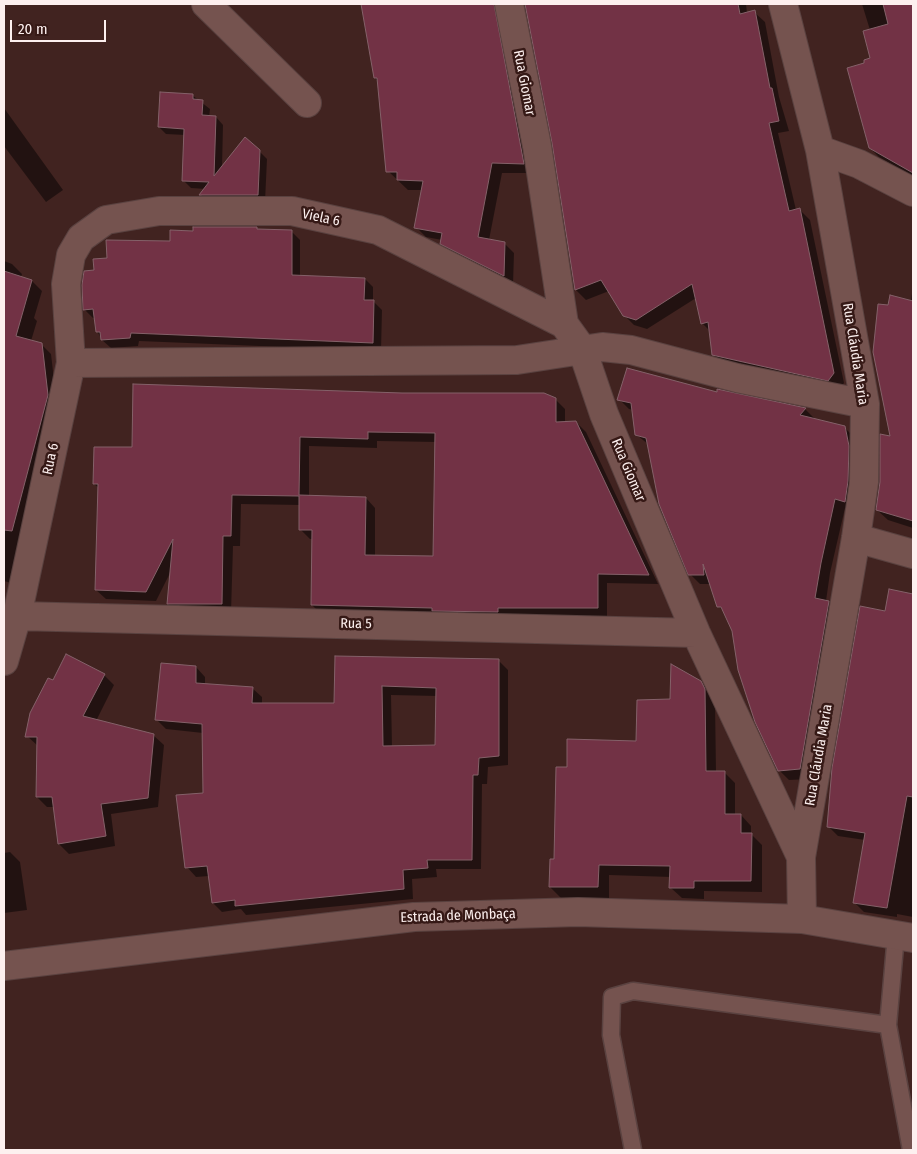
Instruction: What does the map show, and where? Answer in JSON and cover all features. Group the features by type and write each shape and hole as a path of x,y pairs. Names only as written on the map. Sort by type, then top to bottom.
{"street":[{"path":"206,4 307,103"},
{"name":"Rua Giomar","path":"509,4 537,146 564,324 582,349 604,414 696,633 801,856 802,919"},
{"name":"Rua Cláudia Maria","path":"783,4 820,150 865,404 864,482 801,856"},
{"path":"820,150 860,164 913,192"},
{"name":"Viela 6","path":"71,255 80,238 106,220 159,211 292,211 378,230 564,324"},
{"name":"Rua 6","path":"4,661 17,616 71,363 66,284 71,255"},
{"path":"71,363 507,361 602,347 631,350 738,378 865,404"},
{"path":"856,538 913,554"},
{"name":"Rua 5","path":"17,616 696,633"},
{"name":"Estrada de Monbaça","path":"4,966 414,917 578,912 802,919 905,937"}],"lane":[{"path":"905,937 888,1025 911,1150"},
{"path":"634,1150 611,1035 612,997 633,991 888,1025"}],"building":[{"path":"361,4 494,4 524,164 492,163 478,237 505,242 504,276 440,244 442,233 414,228 423,181 397,180 397,172 386,172 377,78 374,78"},
{"path":"525,4 738,4 740,14 755,10 770,88 772,88 779,121 769,123 789,211 800,208 834,373 828,381 712,355 708,322 701,324 692,284 636,320 623,316 601,280 575,290 552,143"},
{"path":"883,4 913,4 913,173 869,148 847,68 864,63 864,60 870,58 863,31 888,24"},
{"path":"160,92 193,94 193,99 203,100 202,115 216,116 214,176 245,137 260,150 258,195 199,195 209,182 182,181 184,129 158,127"},
{"path":"193,227 257,227 257,229 292,230 292,275 365,278 364,300 374,300 373,343 131,333 130,338 101,340 100,332 96,332 93,309 83,310 82,285 84,271 94,270 93,259 107,258 106,240 170,241 170,230 193,231"},
{"path":"4,271 32,280 16,336 42,343 48,395 12,531 4,530"},
{"path":"890,295 913,301 913,521 876,510 880,482 880,434 890,436 873,352 878,304 888,305"},
{"path":"627,368 717,392 717,389 806,408 800,415 845,426 849,446 848,481 845,502 835,499 815,598 829,601 800,769 778,771 755,722 738,670 732,631 721,607 717,607 703,564 704,575 688,575 659,504 646,438 635,435 631,403 617,400"},
{"path":"133,384 402,393 544,393 556,398 556,422 576,421 649,575 598,574 598,608 498,608 498,612 432,611 432,608 311,605 312,530 299,530 299,496 232,495 231,536 223,536 222,604 167,604 173,539 146,592 95,590 98,484 93,484 94,447 132,447","holes":["368,432 435,433 433,556 365,555 366,497 299,495 300,437 368,439"]},
{"path":"889,589 913,594 913,797 907,796 887,908 853,903 865,833 827,827 832,768 860,606 885,611"},
{"path":"66,654 105,674 83,716 154,734 148,798 101,804 106,836 58,844 52,797 36,797 37,737 25,737 30,713 48,678 53,680"},
{"path":"335,656 499,659 499,756 479,758 478,775 473,775 472,860 427,860 428,868 403,870 404,889 235,906 235,900 212,903 207,866 185,868 176,795 203,793 202,724 155,720 161,663 196,666 196,683 253,687 252,703 334,703","holes":["382,686 436,688 435,745 383,746"]},
{"path":"671,664 701,681 705,689 706,771 725,771 725,814 741,814 741,833 752,833 751,881 694,881 694,888 669,888 670,866 599,865 598,887 549,887 550,859 554,859 556,767 567,767 567,739 636,741 637,700 670,699"}]}
